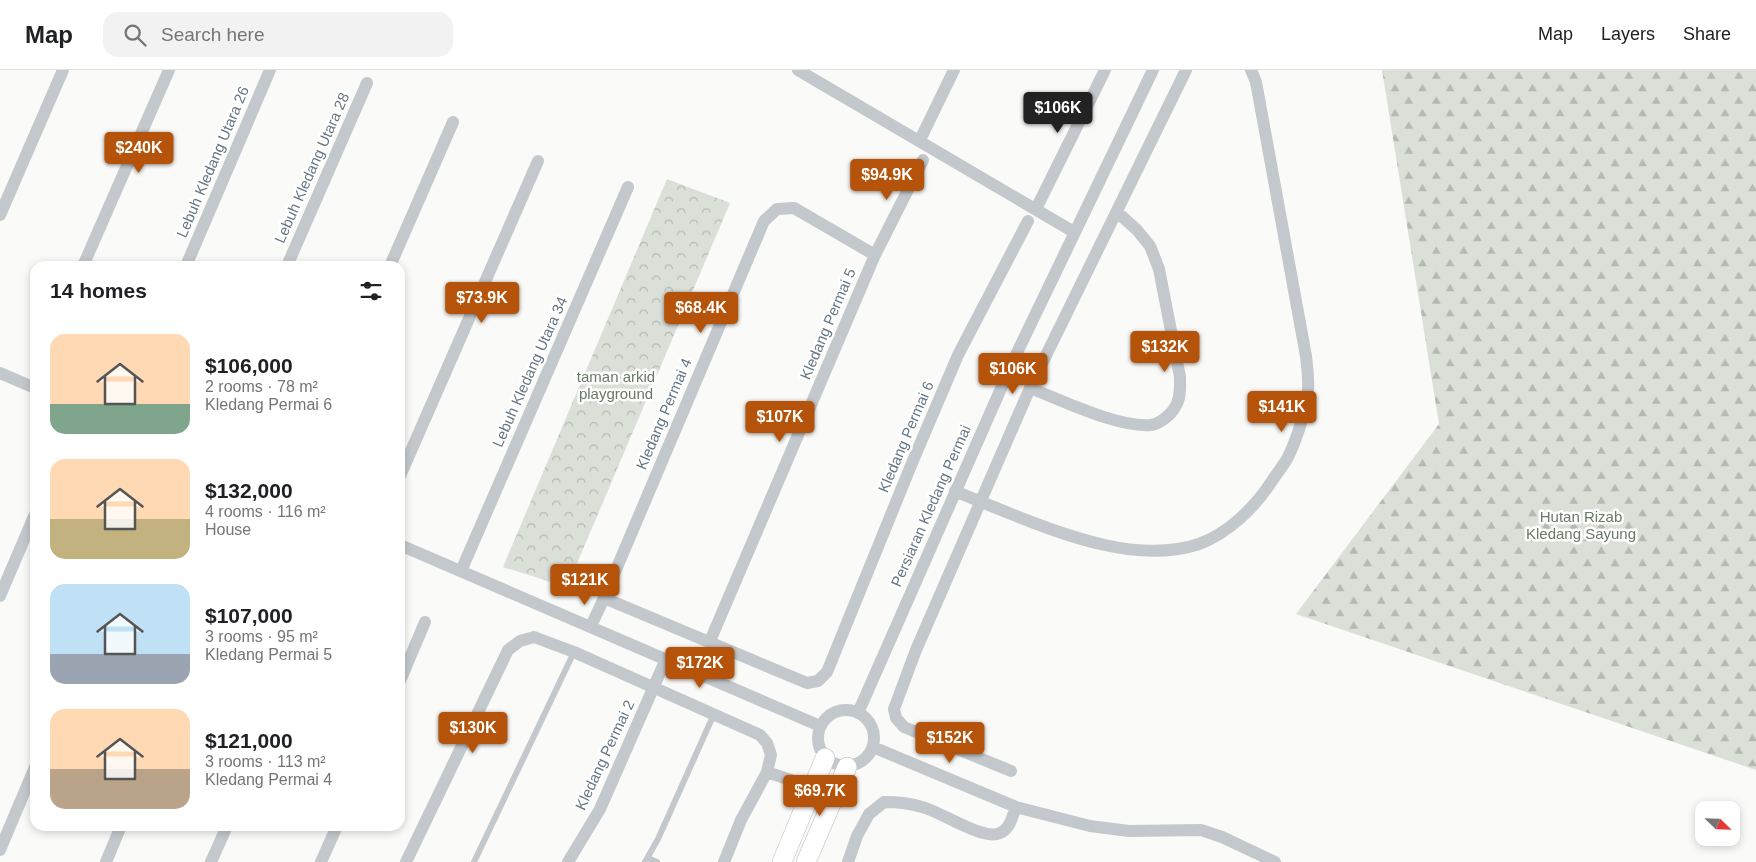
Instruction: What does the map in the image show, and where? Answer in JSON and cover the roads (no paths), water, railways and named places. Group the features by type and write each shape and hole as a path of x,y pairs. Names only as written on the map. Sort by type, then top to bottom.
{"main road":[{"path":"782,862 825,758"},
{"path":"806,862 847,767"}],"street":[{"path":"0,215 63,70"},
{"path":"85,261 170,70"},
{"name":"Lebuh Kledang Utara 26","path":"188,261 270,70"},
{"path":"798,70 1074,232"},
{"path":"920,140 954,70"},
{"path":"1036,209 1105,70"},
{"name":"Persiaran Kledang Permai","path":"858,713 1014,359 1153,70"},
{"path":"1011,771 904,727 896,718 894,709 916,650 1030,388 1186,70"},
{"path":"955,491 1048,529 1090,543 1163,551 1199,544 1237,522 1267,490 1288,457 1303,416 1308,390 1306,356 1256,82 1251,70"},
{"name":"Lebuh Kledang Utara 28","path":"289,261 367,83"},
{"path":"392,261 453,122"},
{"name":"Kledang Permai 5","path":"710,641 875,255 923,160"},
{"path":"405,465 538,161"},
{"name":"Lebuh Kledang Utara 34","path":"461,570 628,187"},
{"name":"Kledang Permai 4","path":"590,626 604,598 764,221 777,209 794,208 875,255"},
{"path":"1030,388 1101,415 1133,424 1152,425 1167,417 1175,407 1180,395 1180,377 1159,269 1150,246 1137,230 1116,212"},
{"name":"Kledang Permai 6","path":"710,641 807,683 818,681 827,672 958,355 1028,221"},
{"path":"0,373 30,382"},
{"path":"0,596 30,526"},
{"path":"405,547 820,726"},
{"path":"604,598 710,641"},
{"path":"405,669 425,622"},
{"path":"406,862 508,650 520,641 534,637 574,652 653,689 714,714 760,735 767,743 771,754 766,772 741,820 724,862"},
{"name":"Kledang Permai 2","path":"568,862 600,809 666,659"},
{"path":"844,710 858,713 870,724 874,739 873,747 863,761 847,767 839,766 825,758 820,751 818,743 820,726 830,715 836,712 844,710"},
{"path":"873,747 1016,807 1090,826 1129,831 1201,830 1222,837 1275,862"},
{"path":"766,772 814,788"},
{"path":"0,850 30,779"},
{"path":"848,862 857,836 869,814 884,802 901,802 923,807 984,834 998,834 1008,827 1016,807"},
{"path":"106,862 119,831"},
{"path":"211,862 225,831"},
{"path":"321,862 335,831"}],"lane":[{"path":"474,862 574,652"},
{"path":"657,862 647,860 714,714"}],"park label":[{"name":"taman arkid playground","path":"616,386"},
{"name":"Hutan Rizab Kledang Sayung","path":"1581,526"}]}
